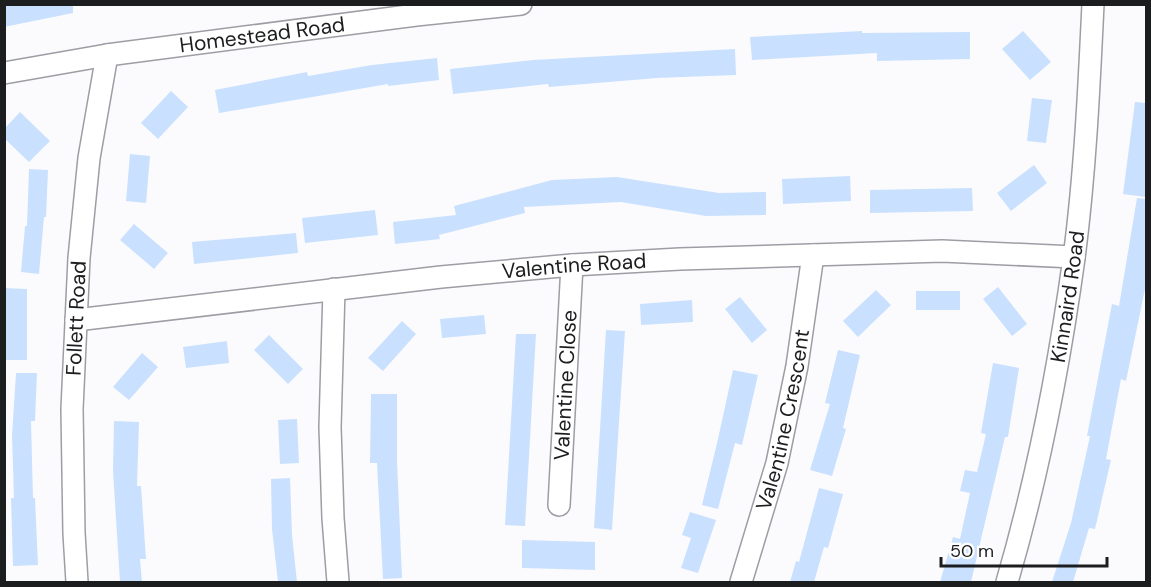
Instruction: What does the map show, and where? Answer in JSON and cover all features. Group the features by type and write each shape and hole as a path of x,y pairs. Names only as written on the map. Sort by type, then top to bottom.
{"street":[{"name":"Homestead Road","path":"4,73 107,55 416,15 521,4"},
{"name":"Kinnaird Road","path":"1007,582 1018,545 1049,411 1074,257 1087,125 1093,4"},
{"name":"Follett Road","path":"77,582 72,409 79,258 89,158 107,55"},
{"name":"Valentine Road","path":"76,320 334,289 572,265 680,259 942,251 1074,257"},
{"name":"Valentine Crescent","path":"741,582 777,463 797,366 813,255"},
{"name":"Valentine Close","path":"559,505 572,265"},
{"path":"334,289 330,427 338,582"}],"building":[{"path":"4,4 73,4 73,13 4,27"},
{"path":"862,31 862,33 970,32 970,59 877,61 877,53 752,60 750,37"},
{"path":"1023,31 1051,62 1030,80 1002,49"},
{"path":"735,49 736,75 657,78 549,87 548,84 453,94 450,69 533,60"},
{"path":"437,58 439,80 388,86 388,84 219,113 215,90 307,72 308,76 372,65"},
{"path":"171,91 188,107 158,139 141,123"},
{"path":"1032,98 1052,100 1046,143 1027,141"},
{"path":"1135,102 1146,103 1146,197 1123,194"},
{"path":"20,112 50,141 29,162 4,138 4,129"},
{"path":"130,154 150,156 146,203 126,201"},
{"path":"1034,165 1047,183 1011,211 997,193"},
{"path":"29,169 48,170 46,217 44,217 39,274 21,272 25,226 27,226"},
{"path":"850,176 851,201 783,204 782,179"},
{"path":"617,177 719,193 766,192 766,215 706,216 621,202 524,207 525,213 439,235 440,239 395,244 393,222 456,215 454,206 552,180"},
{"path":"972,188 973,211 870,213 870,190"},
{"path":"1137,198 1146,199 1146,290 1126,381 1121,379 1106,459 1111,460 1095,529 1089,528 1073,582 1052,582 1071,523 1090,436 1087,436 1112,304 1119,306"},
{"path":"375,210 378,235 305,243 302,218"},
{"path":"134,224 168,253 154,269 120,240"},
{"path":"296,233 298,253 194,264 192,242"},
{"path":"998,287 1027,324 1012,336 983,299"},
{"path":"4,288 27,289 27,360 4,360"},
{"path":"876,290 891,305 858,337 843,321"},
{"path":"916,291 960,291 960,310 916,310"},
{"path":"740,297 767,330 752,343 725,309"},
{"path":"692,300 693,322 641,325 640,304"},
{"path":"484,315 486,334 442,338 440,319"},
{"path":"402,321 416,334 383,371 368,358"},
{"path":"606,330 625,331 612,530 594,528"},
{"path":"516,334 536,334 525,526 505,525"},
{"path":"269,335 303,369 288,384 254,350"},
{"path":"227,341 229,363 186,368 183,347"},
{"path":"838,350 860,355 843,428 846,429 832,476 810,470 830,404 825,403"},
{"path":"142,353 158,367 129,400 113,387"},
{"path":"993,363 1019,368 1008,437 1005,437 971,582 940,582 953,537 960,539 970,493 960,491 965,470 977,472 986,434 981,433"},
{"path":"733,370 758,375 742,445 735,443 718,509 702,505"},
{"path":"16,373 37,373 35,421 31,421 38,565 13,566 11,498 14,498 12,436"},
{"path":"371,394 397,394 397,461 402,578 383,579 377,463 370,463"},
{"path":"297,419 299,463 280,464 278,420"},
{"path":"114,421 139,422 137,486 141,486 146,559 140,559 142,582 120,582 113,471"},
{"path":"290,478 292,535 297,582 278,582 272,529 271,479"},
{"path":"819,488 843,494 828,548 824,547 814,582 790,582 796,561 799,562"},
{"path":"690,512 716,520 698,573 681,568 691,538 682,535"},
{"path":"522,540 595,542 595,570 522,568"}]}
